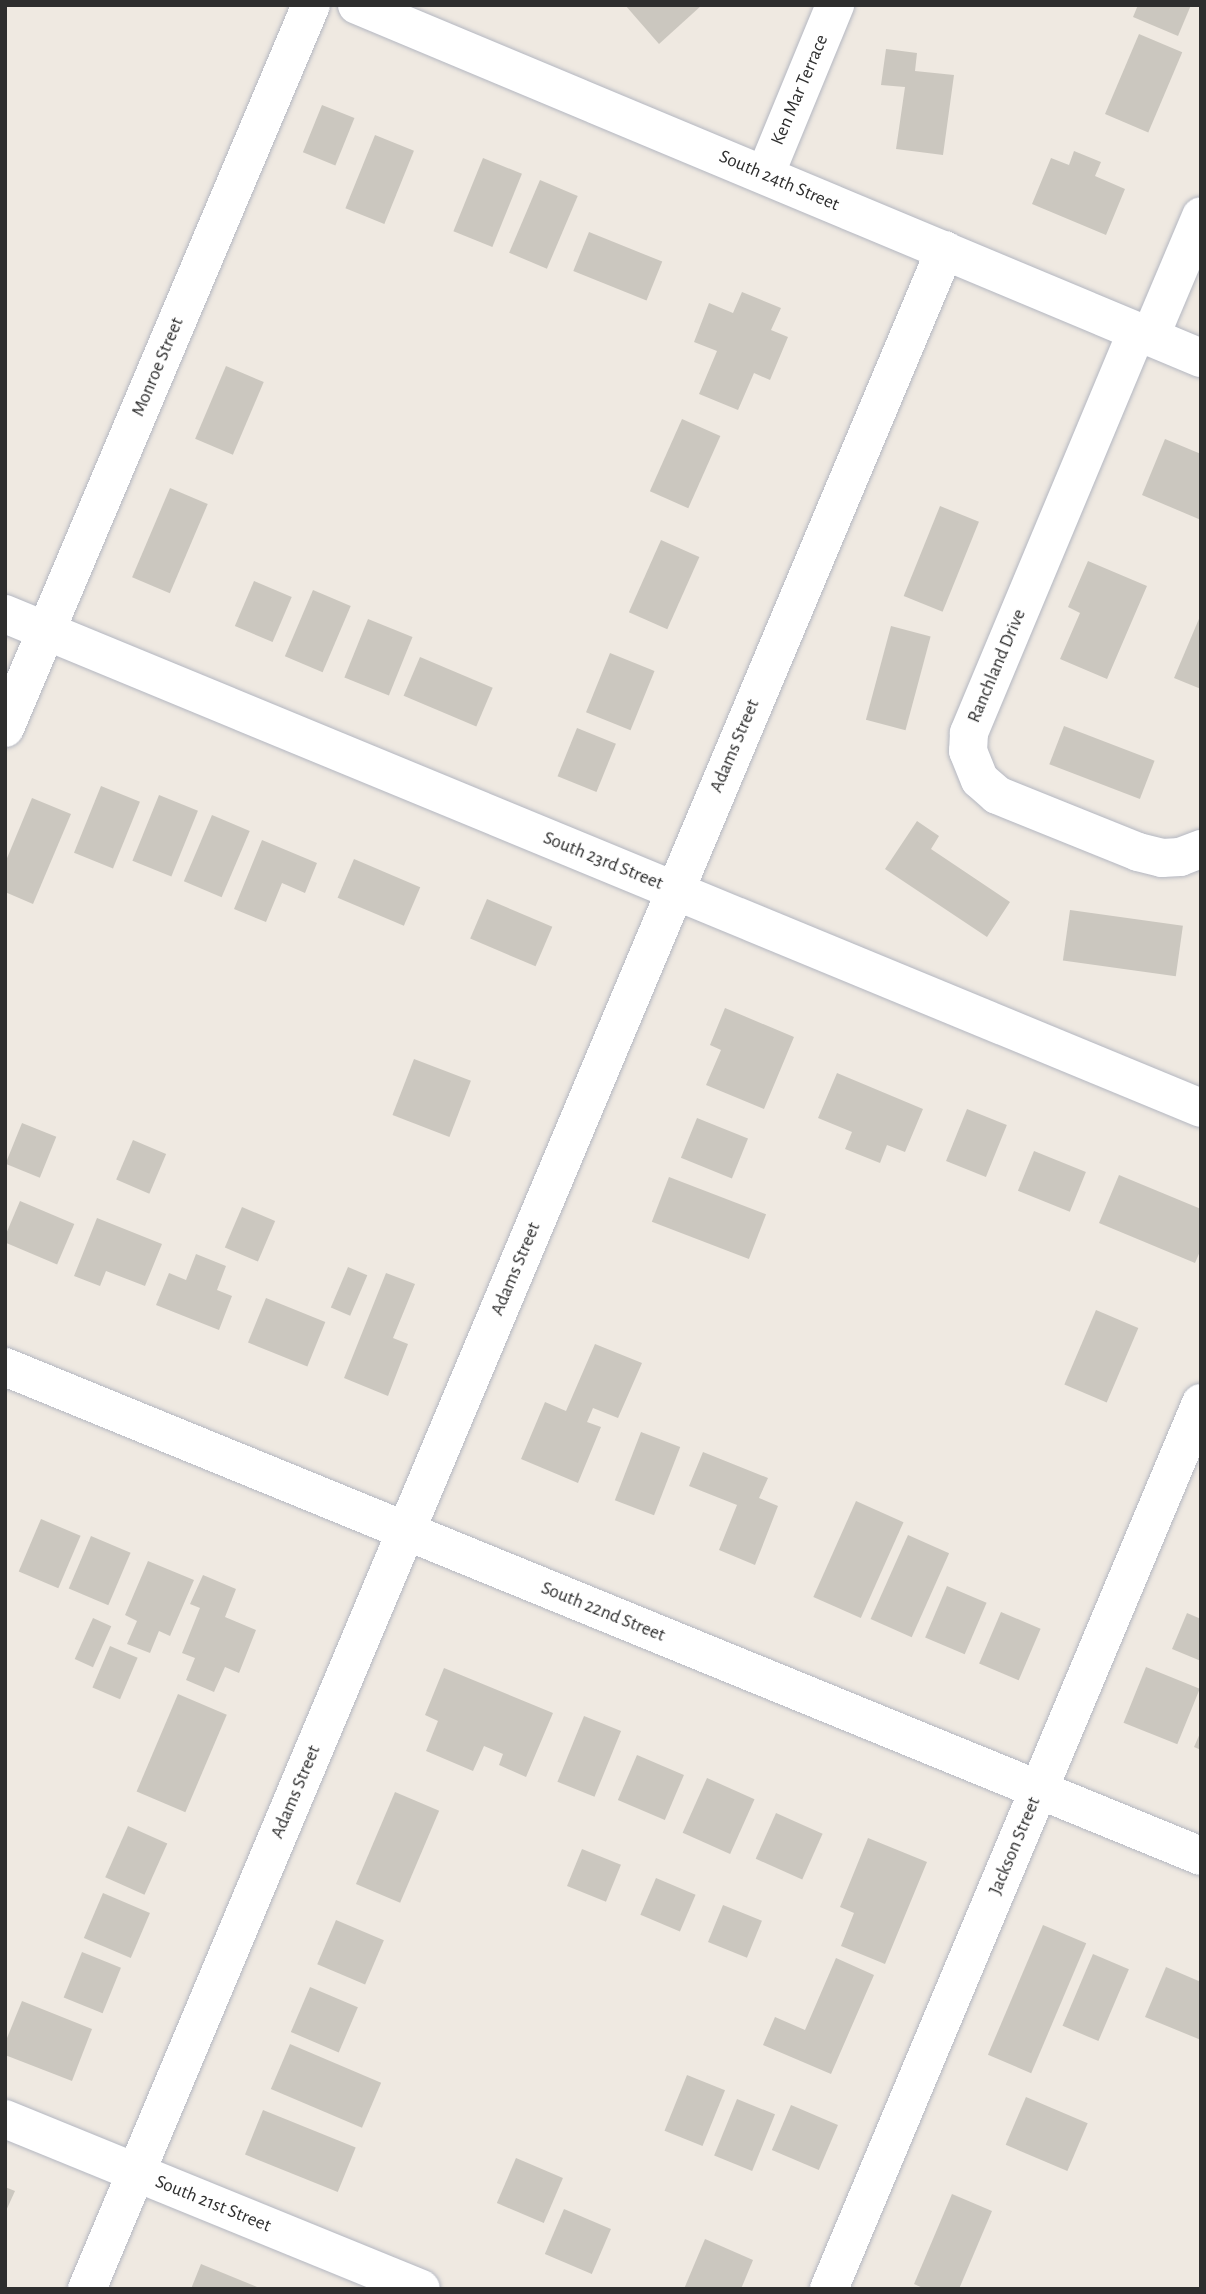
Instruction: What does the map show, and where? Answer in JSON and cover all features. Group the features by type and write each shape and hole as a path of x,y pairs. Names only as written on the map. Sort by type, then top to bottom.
{"street":[{"name":"Monroe Street","path":"5,728 311,5"},
{"name":"South 24th Street","path":"357,5 1201,358"},
{"name":"Ken Mar Terrace","path":"765,175 835,5"},
{"name":"Ranchland Drive","path":"1201,216 1144,334 969,733 968,751 980,780 997,795 1138,852 1161,858 1180,857 1201,849"},
{"name":"Adams Street","path":"88,2289 945,250"},
{"name":"South 23rd Street","path":"5,614 1201,1108"},
{"name":"South 22nd Street","path":"5,1367 1201,1856"},
{"name":"Jackson Street","path":"830,2289 1201,1403"},
{"name":"South 21st Street","path":"5,2119 421,2289"}],"building":[{"path":"625,5 702,5 659,44"},
{"path":"1138,5 1191,5 1178,36 1133,17"},
{"path":"1139,34 1182,52 1148,132 1105,114"},
{"path":"886,49 917,53 915,71 954,75 943,155 896,149 905,87 881,85"},
{"path":"322,105 354,118 335,165 303,152"},
{"path":"375,135 414,151 384,224 345,208"},
{"path":"1074,151 1101,162 1095,176 1125,189 1106,235 1032,204 1051,158 1069,165"},
{"path":"483,158 522,174 492,247 453,231"},
{"path":"540,180 578,196 547,269 509,253"},
{"path":"589,232 662,262 647,301 573,271"},
{"path":"742,292 781,308 771,330 788,337 770,380 754,373 738,410 699,394 717,351 694,342 709,303 733,313"},
{"path":"226,366 264,382 233,455 195,439"},
{"path":"682,419 720,436 688,508 650,491"},
{"path":"1165,439 1201,454 1201,520 1142,495"},
{"path":"170,488 208,504 170,593 132,577"},
{"path":"940,506 979,522 943,612 904,596"},
{"path":"661,540 699,557 667,629 629,612"},
{"path":"1088,561 1147,586 1107,679 1060,659 1080,613 1068,607"},
{"path":"254,581 292,597 273,642 235,626"},
{"path":"313,590 351,606 323,672 285,656"},
{"path":"1201,614 1201,689 1174,678"},
{"path":"368,619 413,637 389,695 344,677"},
{"path":"891,626 931,637 905,730 866,720"},
{"path":"610,653 655,671 631,730 586,712"},
{"path":"420,657 493,688 476,727 404,696"},
{"path":"1064,726 1155,761 1140,799 1049,764"},
{"path":"577,728 616,744 596,792 558,776"},
{"path":"101,786 140,802 113,868 74,853"},
{"path":"159,795 198,811 171,877 132,861"},
{"path":"32,798 71,814 33,904 5,892 5,863"},
{"path":"212,815 250,831 222,897 184,881"},
{"path":"917,821 939,836 931,849 1010,902 987,937 885,869"},
{"path":"262,840 317,863 305,893 282,883 266,922 234,909"},
{"path":"354,859 420,887 404,926 338,898"},
{"path":"487,899 552,927 536,966 470,939"},
{"path":"1070,910 1183,926 1176,976 1063,961"},
{"path":"725,1008 794,1037 764,1109 706,1085 721,1050 710,1045"},
{"path":"414,1059 471,1081 449,1137 392,1115"},
{"path":"837,1073 923,1109 905,1152 887,1145 880,1163 845,1149 852,1132 818,1118"},
{"path":"967,1109 1007,1125 986,1177 946,1161"},
{"path":"697,1118 748,1139 732,1178 681,1158"},
{"path":"22,1123 56,1137 40,1178 6,1164"},
{"path":"133,1140 166,1154 149,1194 116,1180"},
{"path":"1034,1151 1086,1172 1070,1212 1018,1191"},
{"path":"1119,1175 1201,1209 1201,1249 1195,1263 1099,1223"},
{"path":"669,1177 766,1214 749,1259 652,1222"},
{"path":"20,1201 74,1224 57,1265 5,1242"},
{"path":"242,1207 275,1221 258,1262 225,1248"},
{"path":"97,1218 162,1244 145,1286 106,1271 100,1286 74,1276"},
{"path":"196,1254 226,1266 217,1290 232,1296 219,1330 156,1305 169,1273 186,1280"},
{"path":"348,1267 367,1275 350,1316 331,1308"},
{"path":"386,1273 415,1284 393,1338 408,1344 388,1396 344,1378"},
{"path":"266,1298 325,1322 307,1366 248,1343"},
{"path":"1096,1310 1138,1328 1107,1403 1064,1385"},
{"path":"595,1344 642,1363 618,1418 593,1408 587,1422 601,1427 578,1483 521,1459 545,1402 566,1411"},
{"path":"641,1432 680,1447 654,1515 615,1500"},
{"path":"703,1452 768,1478 759,1498 778,1506 755,1565 719,1550 737,1505 689,1486"},
{"path":"856,1501 904,1522 861,1618 813,1597"},
{"path":"41,1519 81,1536 58,1588 19,1571"},
{"path":"908,1535 949,1553 912,1637 871,1619"},
{"path":"91,1536 131,1553 108,1605 69,1588"},
{"path":"148,1561 194,1580 170,1636 159,1631 150,1653 127,1644 137,1621 125,1615"},
{"path":"203,1575 236,1589 225,1617 256,1630 239,1673 225,1667 214,1692 186,1680 195,1658 182,1653 200,1608 190,1604"},
{"path":"947,1586 987,1603 965,1654 925,1638"},
{"path":"1001,1612 1041,1629 1019,1680 979,1664"},
{"path":"1187,1613 1201,1619 1201,1661 1172,1649"},
{"path":"93,1618 111,1626 93,1667 75,1659"},
{"path":"110,1646 138,1658 120,1699 92,1687"},
{"path":"1146,1667 1200,1689 1177,1744 1124,1723"},
{"path":"444,1668 553,1713 526,1777 499,1765 503,1754 484,1746 473,1771 426,1751 438,1721 425,1715"},
{"path":"178,1694 227,1715 185,1812 137,1792"},
{"path":"584,1716 621,1731 594,1797 557,1782"},
{"path":"1201,1731 1201,1750 1194,1747"},
{"path":"637,1755 684,1775 665,1820 618,1800"},
{"path":"707,1778 755,1799 730,1854 683,1833"},
{"path":"395,1792 439,1811 400,1903 356,1884"},
{"path":"776,1813 823,1834 802,1879 756,1859"},
{"path":"128,1826 167,1843 145,1895 105,1877"},
{"path":"868,1838 927,1862 885,1964 841,1946 854,1913 840,1907"},
{"path":"582,1849 621,1865 606,1902 567,1886"},
{"path":"656,1878 696,1895 680,1932 640,1915"},
{"path":"103,1893 150,1913 131,1958 84,1938"},
{"path":"723,1905 762,1921 747,1958 708,1942"},
{"path":"336,1920 384,1940 365,1985 317,1964"},
{"path":"1043,1925 1086,1943 1031,2073 988,2055"},
{"path":"82,1952 121,1968 103,2013 64,1997"},
{"path":"1093,1954 1129,1969 1098,2041 1063,2026"},
{"path":"836,1958 874,1975 831,2074 763,2045 775,2017 805,2030"},
{"path":"1166,1967 1201,1982 1201,2040 1145,2017"},
{"path":"310,1987 358,2007 339,2052 291,2032"},
{"path":"22,2001 92,2029 72,2081 5,2055 5,2043"},
{"path":"290,2044 381,2083 362,2128 271,2089"},
{"path":"687,2075 725,2090 703,2146 665,2131"},
{"path":"1026,2097 1088,2123 1067,2171 1006,2145"},
{"path":"737,2099 775,2114 752,2171 714,2156"},
{"path":"791,2105 838,2125 819,2170 772,2150"},
{"path":"263,2110 356,2147 338,2192 245,2155"},
{"path":"516,2158 563,2178 544,2223 497,2203"},
{"path":"5,2187 15,2191 5,2213"},
{"path":"952,2194 992,2211 959,2289 925,2289 914,2284"},
{"path":"564,2209 611,2229 592,2274 545,2254"},
{"path":"705,2239 753,2260 741,2289 684,2289"},
{"path":"201,2264 262,2289 191,2289"}]}
